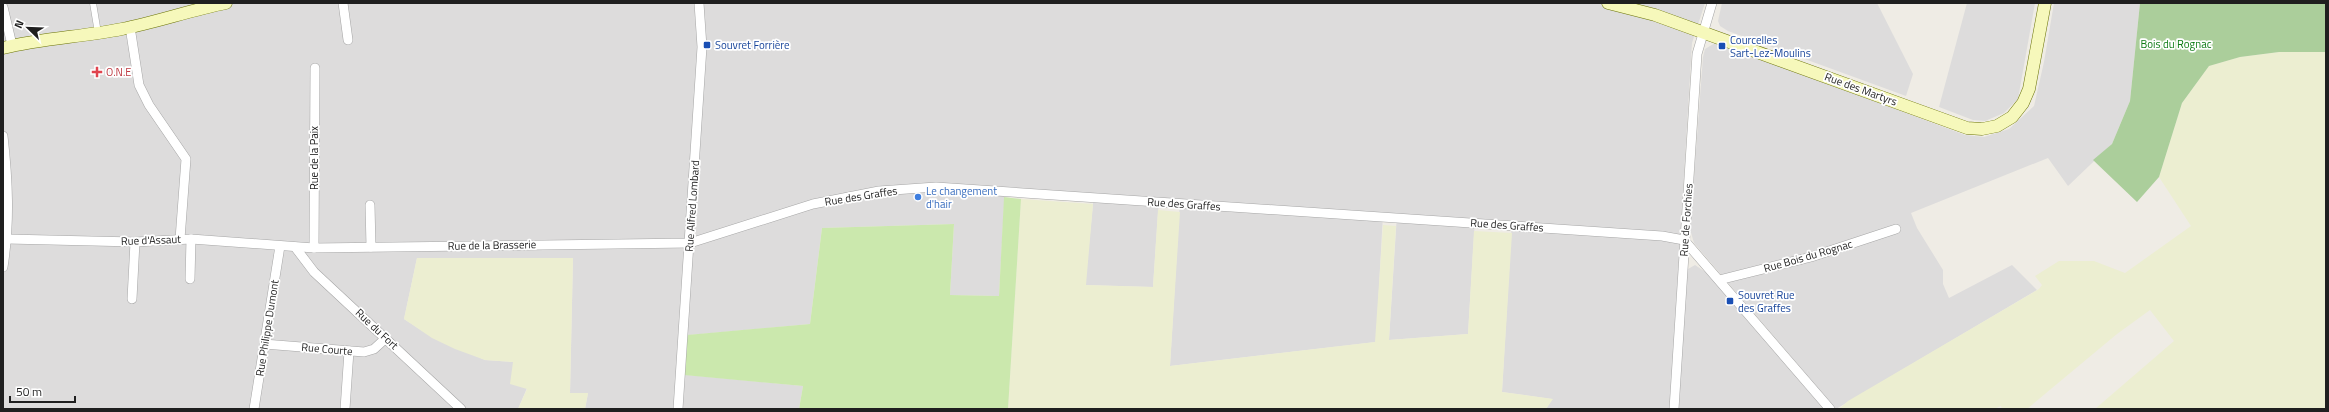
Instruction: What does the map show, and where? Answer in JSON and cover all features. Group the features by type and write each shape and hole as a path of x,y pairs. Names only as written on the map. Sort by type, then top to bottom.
{"main road":[{"path":"8,46 130,28 197,8 226,3"},
{"name":"Rue des Martyrs","path":"1608,3 1655,15 1967,128 1982,129 1994,127 2008,120 2017,112 2028,93 2045,3"}],"street":[{"path":"93,3 98,33"},
{"path":"343,3 348,40"},
{"name":"Rue Alfred Lombard","path":"678,409 702,46 699,3"},
{"name":"Rue de Forchies","path":"1674,409 1697,54 1702,32 1712,3"},
{"path":"3,7 8,46"},
{"path":"130,28 139,85 148,105 186,159 180,239"},
{"name":"Rue de la Paix","path":"314,248 315,68"},
{"path":"3,136 9,201 7,239 3,267"},
{"name":"Rue des Graffes","path":"690,243 813,204 879,191 936,187 1662,236 1684,240"},
{"path":"370,205 371,247"},
{"name":"Rue Bois du Rognac","path":"1719,280 1811,257 1896,229"},
{"name":"Rue d'Assaut","path":"7,239 135,242 191,239 295,247"},
{"path":"190,279 191,239"},
{"path":"1684,240 1830,409"},
{"path":"132,299 135,242"},
{"name":"Rue de la Brasserie","path":"295,247 690,243"},
{"name":"Rue Philippe Dumont","path":"254,409 280,246"},
{"name":"Rue du Fort","path":"295,247 314,272 461,409"},
{"name":"Rue Courte","path":"264,344 364,352 374,349 386,338"},
{"path":"345,409 349,351"}],"shaded area":[{"path":"3,3 1705,3 1692,43 1670,409 1546,409 1552,399 1502,392 1512,221 1475,219 1468,334 1389,340 1397,214 1383,214 1376,342 1170,366 1180,200 1159,198 1153,287 1085,285 1094,194 1005,188 999,296 950,295 954,224 822,228 810,324 679,336 677,374 803,386 799,409 585,409 588,393 570,393 573,258 417,258 404,319 432,337 485,360 513,362 527,388 518,409 3,409"},
{"path":"1722,3 1877,3 1913,74 1906,96 1728,31 1720,26 1718,21"},
{"path":"1967,3 2035,3 2018,99 2004,113 1985,121 1973,120 1939,107"},
{"path":"2054,3 2140,3 2130,101 2112,144 2068,186 2048,158 1911,213 1917,228 1943,270 1943,284 1949,298 2012,265 2037,290 1836,409 1694,243 1690,229 1703,57 1705,49 1715,43 1724,45 1965,135 1984,137 2009,129 2034,106 2044,62"},
{"path":"1695,265 1707,273 1824,409 1678,409 1686,274 1688,269"}],"green space":[{"name":"Bois du Rognac","path":"2140,3 2326,3 2326,52 2279,52 2240,57 2209,66 2182,103 2159,177 2137,202 2093,160 2112,144 2130,101"},
{"path":"2279,52 2326,52 2326,409 2095,409 2174,341 2150,310 2117,334 2027,409 2002,409 2001,406 1994,409 1839,409 1848,401 2039,289 2042,285 2035,276 2059,261 2094,261 2125,273 2191,226 2159,177 2182,103 2209,66 2240,57"},
{"path":"1004,197 1021,199 1008,409 799,409 803,386 684,375 687,335 810,324 822,228 954,224 950,295 999,296"},
{"path":"1021,199 1093,204 1086,285 1153,287 1158,210 1180,212 1170,366 1375,342 1383,225 1396,226 1389,340 1468,334 1474,231 1512,233 1502,392 1553,399 1546,409 1008,409"},
{"path":"417,258 573,258 570,393 588,393 585,409 518,409 527,389 510,384 513,362 485,360 455,349 432,338 404,319"}],"place":[{"name":"Souvret Forrière","path":"707,45"},
{"name":"Courcelles Sart-Lez-Moulins","path":"1722,46"},
{"name":"O.N.E","path":"97,72"},
{"name":"Le changement d'hair","path":"918,197"},
{"name":"Souvret Rue des Graffes","path":"1730,301"}]}
